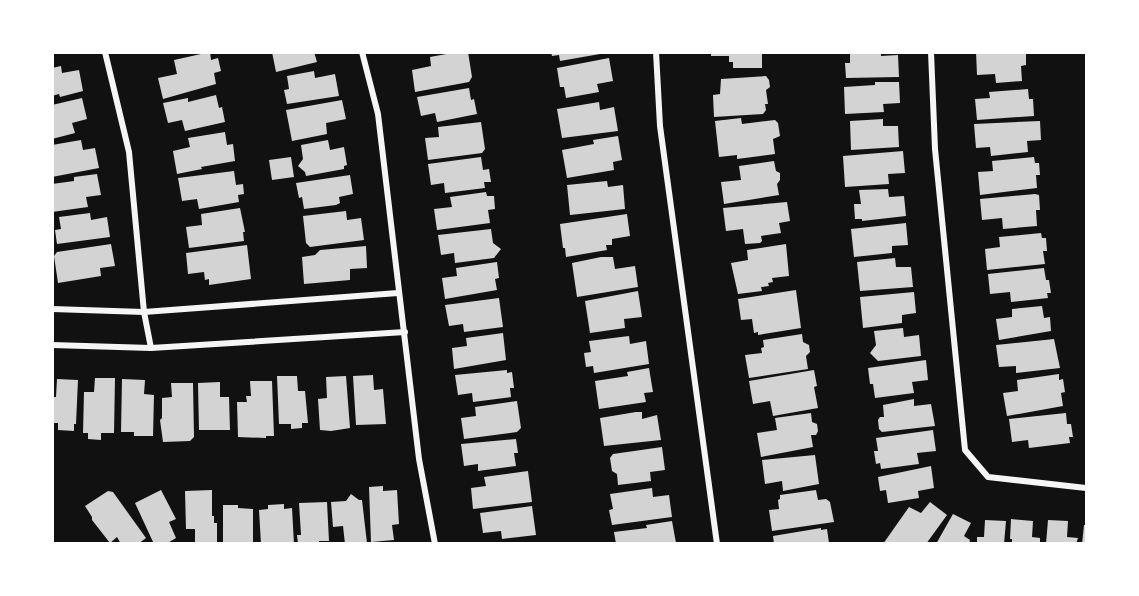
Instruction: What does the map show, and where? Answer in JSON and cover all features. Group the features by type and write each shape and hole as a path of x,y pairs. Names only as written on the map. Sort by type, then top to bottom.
{"street":[{"path":"105,52 129,152 144,312 151,348"},
{"path":"362,52 378,114 419,459 435,543"},
{"path":"656,52 660,126 717,543"},
{"path":"931,52 935,149 965,450 988,477 1086,488"},
{"path":"52,309 144,312 398,293"},
{"path":"52,345 151,348 405,332"}],"building":[{"path":"210,52 211,60 218,58 221,71 214,73 216,84 163,99 158,78 177,74 174,60"},
{"path":"272,52 314,52 317,62 276,72"},
{"path":"468,52 472,77 469,82 415,92 412,70 431,66 430,57"},
{"path":"551,52 600,52 600,54 560,61 559,55 552,56"},
{"path":"711,52 762,52 762,68 733,68 733,62 729,62 729,56 711,56"},
{"path":"850,52 881,52 881,56 898,55 899,77 846,78 845,63 850,63"},
{"path":"976,52 1026,53 1026,65 1021,66 1022,81 996,83 995,74 977,75"},
{"path":"609,58 613,81 597,84 599,92 566,98 564,87 560,87 557,68"},
{"path":"61,66 62,73 79,70 83,91 60,97 59,94 52,96 52,68"},
{"path":"314,71 315,78 335,74 339,96 287,104 284,90 289,89 287,76"},
{"path":"766,76 770,87 766,90 768,104 765,104 766,110 763,114 714,117 713,95 720,94 721,79"},
{"path":"875,82 899,82 900,103 883,104 884,112 845,114 844,87 875,85"},
{"path":"469,88 477,114 437,122 435,113 421,116 417,97"},
{"path":"1028,89 1029,99 1033,99 1034,116 977,120 975,99 990,98 989,92"},
{"path":"216,95 219,108 222,107 225,122 185,131 182,120 168,123 163,103 188,98 188,102"},
{"path":"82,98 87,119 72,123 75,133 52,139 52,105"},
{"path":"342,100 346,119 326,123 327,134 292,141 286,110"},
{"path":"599,102 600,110 614,107 618,131 562,138 557,109"},
{"path":"741,118 742,124 775,120 778,123 780,136 773,139 775,154 737,159 737,155 719,157 715,121"},
{"path":"883,119 883,126 898,126 899,147 851,150 850,121"},
{"path":"1040,121 1041,140 1027,141 1028,152 991,156 990,147 976,148 974,124"},
{"path":"481,122 485,149 482,153 428,160 425,138 439,137 438,127"},
{"path":"225,132 227,145 233,144 235,161 177,174 173,151 190,147 188,138"},
{"path":"618,136 622,160 613,162 614,170 567,178 562,150 594,144 593,140"},
{"path":"81,140 83,150 95,148 99,168 52,177 52,145"},
{"path":"328,140 330,150 344,147 347,165 344,169 306,176 298,166 303,159 301,145"},
{"path":"903,151 905,173 888,174 889,184 845,187 843,156"},
{"path":"291,157 294,177 272,180 269,160"},
{"path":"481,157 483,170 489,169 491,182 484,182 485,188 445,193 444,183 431,185 428,164"},
{"path":"1034,157 1035,163 1039,163 1040,175 1036,175 1037,188 980,195 978,172 993,171 992,161"},
{"path":"774,161 776,171 780,173 780,180 777,184 779,195 724,204 721,182 741,180 739,166"},
{"path":"234,171 236,185 243,184 244,194 238,195 239,202 199,209 197,199 182,201 178,178"},
{"path":"97,174 101,195 86,197 88,207 52,212 52,184 74,181 74,177"},
{"path":"350,175 353,194 339,197 340,203 336,205 304,209 296,183"},
{"path":"607,181 608,187 623,185 625,209 570,215 567,185"},
{"path":"888,189 889,197 904,196 906,216 862,221 862,219 855,219 854,204 861,204 859,190"},
{"path":"486,192 487,196 494,196 495,209 488,210 490,223 437,230 434,209 452,207 450,197"},
{"path":"1039,195 1040,210 1036,210 1037,226 1003,229 1002,218 982,220 980,199"},
{"path":"787,202 790,221 779,223 781,233 761,236 760,243 745,244 743,229 726,231 723,208"},
{"path":"240,208 245,232 243,232 244,241 189,248 186,227 202,225 201,214"},
{"path":"346,211 347,220 361,218 364,240 310,247 306,243 303,216"},
{"path":"90,213 91,220 107,217 110,237 57,244 55,230 61,229 59,217"},
{"path":"627,214 630,236 612,239 612,245 606,245 607,250 566,257 560,224"},
{"path":"906,223 908,245 892,246 892,253 854,257 851,229"},
{"path":"491,229 493,243 501,249 494,258 455,263 454,253 441,255 438,235"},
{"path":"1041,233 1042,238 1046,238 1047,251 1043,251 1045,264 987,270 985,249 1000,247 999,237"},
{"path":"111,244 115,266 100,268 101,276 58,283 54,256 57,252"},
{"path":"786,244 789,276 772,278 773,282 768,283 769,286 761,287 762,291 738,294 731,263 748,260 747,250"},
{"path":"247,245 251,279 209,285 209,279 205,280 204,272 188,274 186,253"},
{"path":"366,246 367,268 350,269 350,280 304,284 302,257 315,255 320,250"},
{"path":"613,257 615,269 635,266 638,287 577,297 572,263"},
{"path":"895,258 896,267 911,267 913,287 860,291 857,262"},
{"path":"497,262 499,278 495,279 497,290 445,299 442,278 457,276 456,268"},
{"path":"1044,268 1051,293 1047,293 1048,298 1011,302 1010,292 990,294 988,274"},
{"path":"796,290 801,328 758,335 758,332 754,333 752,319 741,320 738,299"},
{"path":"638,291 642,317 624,319 625,328 590,333 585,301"},
{"path":"914,292 916,313 902,315 902,323 863,328 860,297"},
{"path":"499,298 503,327 464,332 463,324 449,326 445,305"},
{"path":"1042,306 1044,318 1050,317 1051,331 999,340 996,319 1012,317 1012,309"},
{"path":"903,328 904,337 919,335 921,356 878,361 870,353 876,345 874,331"},
{"path":"503,333 506,360 454,369 452,348 467,346 466,338"},
{"path":"802,334 803,342 809,345 810,352 806,356 808,369 749,378 745,355 762,353 763,340"},
{"path":"629,336 630,344 646,341 649,364 594,373 593,366 586,367 584,353 591,352 589,341"},
{"path":"1054,339 1060,368 1016,373 1016,366 999,367 996,345"},
{"path":"926,360 928,380 912,382 914,393 875,398 868,368"},
{"path":"649,368 653,392 644,393 646,402 599,409 595,381 628,376 627,372"},
{"path":"507,370 507,373 512,372 514,388 510,388 511,397 473,402 472,393 458,395 455,375"},
{"path":"814,370 818,408 773,416 770,401 753,404 749,381"},
{"path":"1059,374 1059,380 1063,379 1065,392 1061,393 1063,406 1007,416 1003,393 1018,391 1017,380"},
{"path":"373,375 374,390 383,389 386,424 356,425 353,376"},
{"path":"277,376 297,376 298,391 305,391 308,423 302,423 302,428 291,429 291,424 279,424"},
{"path":"346,376 350,428 320,430 318,399 327,398 326,377"},
{"path":"95,378 115,378 114,433 101,433 101,440 88,439 88,433 83,433 84,392 94,392"},
{"path":"57,379 78,380 74,431 58,430 58,423 52,423 52,397 56,397"},
{"path":"122,379 145,380 144,394 154,395 153,436 134,436 134,432 121,432"},
{"path":"250,381 272,381 274,436 238,437 237,402 247,402 246,396 251,396"},
{"path":"220,382 220,397 229,397 230,430 199,430 198,383"},
{"path":"171,383 193,383 194,437 190,441 163,442 160,420 162,418 162,398 172,397"},
{"path":"914,399 914,406 931,404 935,426 882,432 879,429 878,420 884,417 883,405"},
{"path":"517,401 521,428 517,432 464,439 461,418 476,416 475,407"},
{"path":"642,412 642,419 657,415 661,440 604,446 600,418"},
{"path":"811,413 812,422 817,424 818,431 816,435 811,435 813,447 761,457 757,433 777,430 775,418"},
{"path":"1066,413 1067,424 1071,424 1073,437 1069,437 1070,443 1029,448 1028,440 1012,442 1009,419"},
{"path":"933,430 936,451 917,453 919,464 881,469 880,463 876,464 874,451 878,451 876,438"},
{"path":"516,439 518,453 514,453 516,466 478,471 478,464 464,466 461,444"},
{"path":"662,447 665,470 650,472 651,481 618,485 617,474 612,471 610,458 613,454"},
{"path":"815,455 819,484 783,491 782,481 765,484 762,460"},
{"path":"931,466 934,488 918,491 919,498 888,503 886,490 880,491 878,477"},
{"path":"528,471 532,502 473,509 471,488 486,486 484,477"},
{"path":"383,486 383,491 397,490 399,524 392,525 394,540 371,542 369,487"},
{"path":"652,488 653,497 669,495 672,517 612,525 609,510 613,509 610,494"},
{"path":"161,490 176,519 169,522 176,538 166,544 154,544 135,503"},
{"path":"212,490 212,516 214,516 214,523 217,523 217,544 195,544 195,529 186,529 185,491"},
{"path":"816,490 818,500 826,499 830,502 834,522 772,531 769,510 779,509 780,495"},
{"path":"108,491 113,492 146,538 138,544 121,544 117,537 110,543 92,520 85,506"},
{"path":"351,494 362,500 367,543 345,544 343,526 333,527 331,502 346,501"},
{"path":"327,502 329,541 319,541 319,544 298,544 297,535 301,535 299,503"},
{"path":"930,502 947,515 926,544 883,544 909,507 921,513"},
{"path":"284,504 284,509 292,508 294,544 261,544 259,510 268,509 268,505"},
{"path":"223,505 238,505 238,508 253,509 253,544 223,544"},
{"path":"532,506 536,535 502,539 501,531 483,533 480,513"},
{"path":"953,514 971,523 964,536 970,540 969,544 936,544"},
{"path":"1011,519 1033,521 1032,537 1040,538 1040,544 1012,544"},
{"path":"985,520 1006,521 1004,544 977,544 977,537 984,537"},
{"path":"1048,520 1068,521 1067,537 1078,538 1076,544 1046,544"},
{"path":"672,521 676,543 616,544 614,532 647,528 646,525"},
{"path":"1084,525 1086,525 1086,544 1082,544"},
{"path":"821,528 821,530 827,529 829,543 774,544 773,536"}]}
